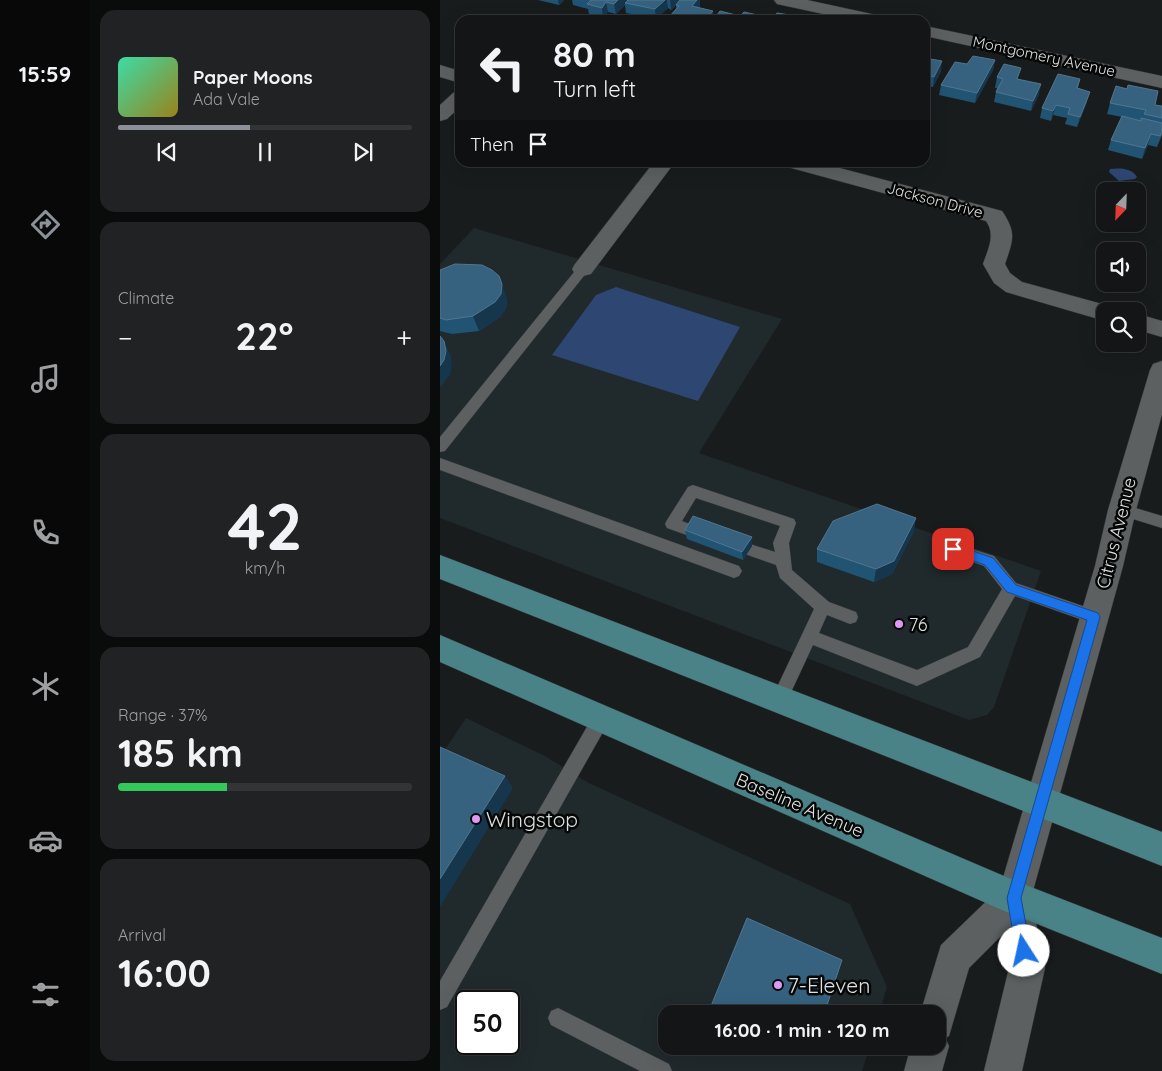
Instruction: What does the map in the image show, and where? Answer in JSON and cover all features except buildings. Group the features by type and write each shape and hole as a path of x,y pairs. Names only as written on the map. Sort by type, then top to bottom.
{"main road":[{"path":"440,567 779,700 1042,800 1162,849"},
{"name":"Baseline Avenue","path":"440,648 1014,898 1162,956"}],"street":[{"path":"783,0 852,15"},
{"name":"Montgomery Avenue","path":"930,32 1162,82"},
{"path":"440,71 455,75"},
{"path":"440,115 455,102"},
{"path":"583,269 661,167"},
{"name":"Jackson Drive","path":"810,167 994,216 1002,226 1002,241 994,264 1002,278 1014,287 1096,310"},
{"path":"1146,324 1162,329"},
{"name":"Citrus Avenue","path":"1003,1071 1027,968 1014,898 1109,566 1122,510 1162,370"},
{"name":"Citrus Avenue","path":"941,1005 954,958 1014,898"},
{"path":"923,1071 927,1055"}],"lane":[{"path":"440,447 583,269"},
{"path":"440,464 734,571"},
{"path":"692,531 672,524 693,491 789,523 781,543 785,573 823,607 850,617"},
{"path":"1122,510 1162,522"},
{"path":"953,549 989,561 1012,588 1094,617"},
{"path":"750,550 783,561"},
{"path":"809,636 917,678 974,652 1012,588"},
{"path":"779,700 823,607"},
{"path":"440,1000 601,718"},
{"path":"558,1018 662,1071"}],"shaded area":[{"path":"474,228 782,319 699,453 1041,571 994,707 987,715 969,720 440,518 440,264"},
{"path":"466,718 545,756 587,782 850,904 887,987 882,1005 658,1005 658,1055 867,1055 862,1071 440,1071 440,757"}],"water":[{"path":"1110,169 1129,170 1137,177 1135,179 1119,181 1109,172"},
{"path":"616,287 740,327 698,401 552,355 596,295"}],"place":[{"name":"76","path":"899,624"},
{"name":"Wingstop","path":"476,819"},
{"name":"7-Eleven","path":"778,985"}],"route":[{"path":"953,549 989,561 1012,588 1094,617 1014,898 1024,951"}]}
